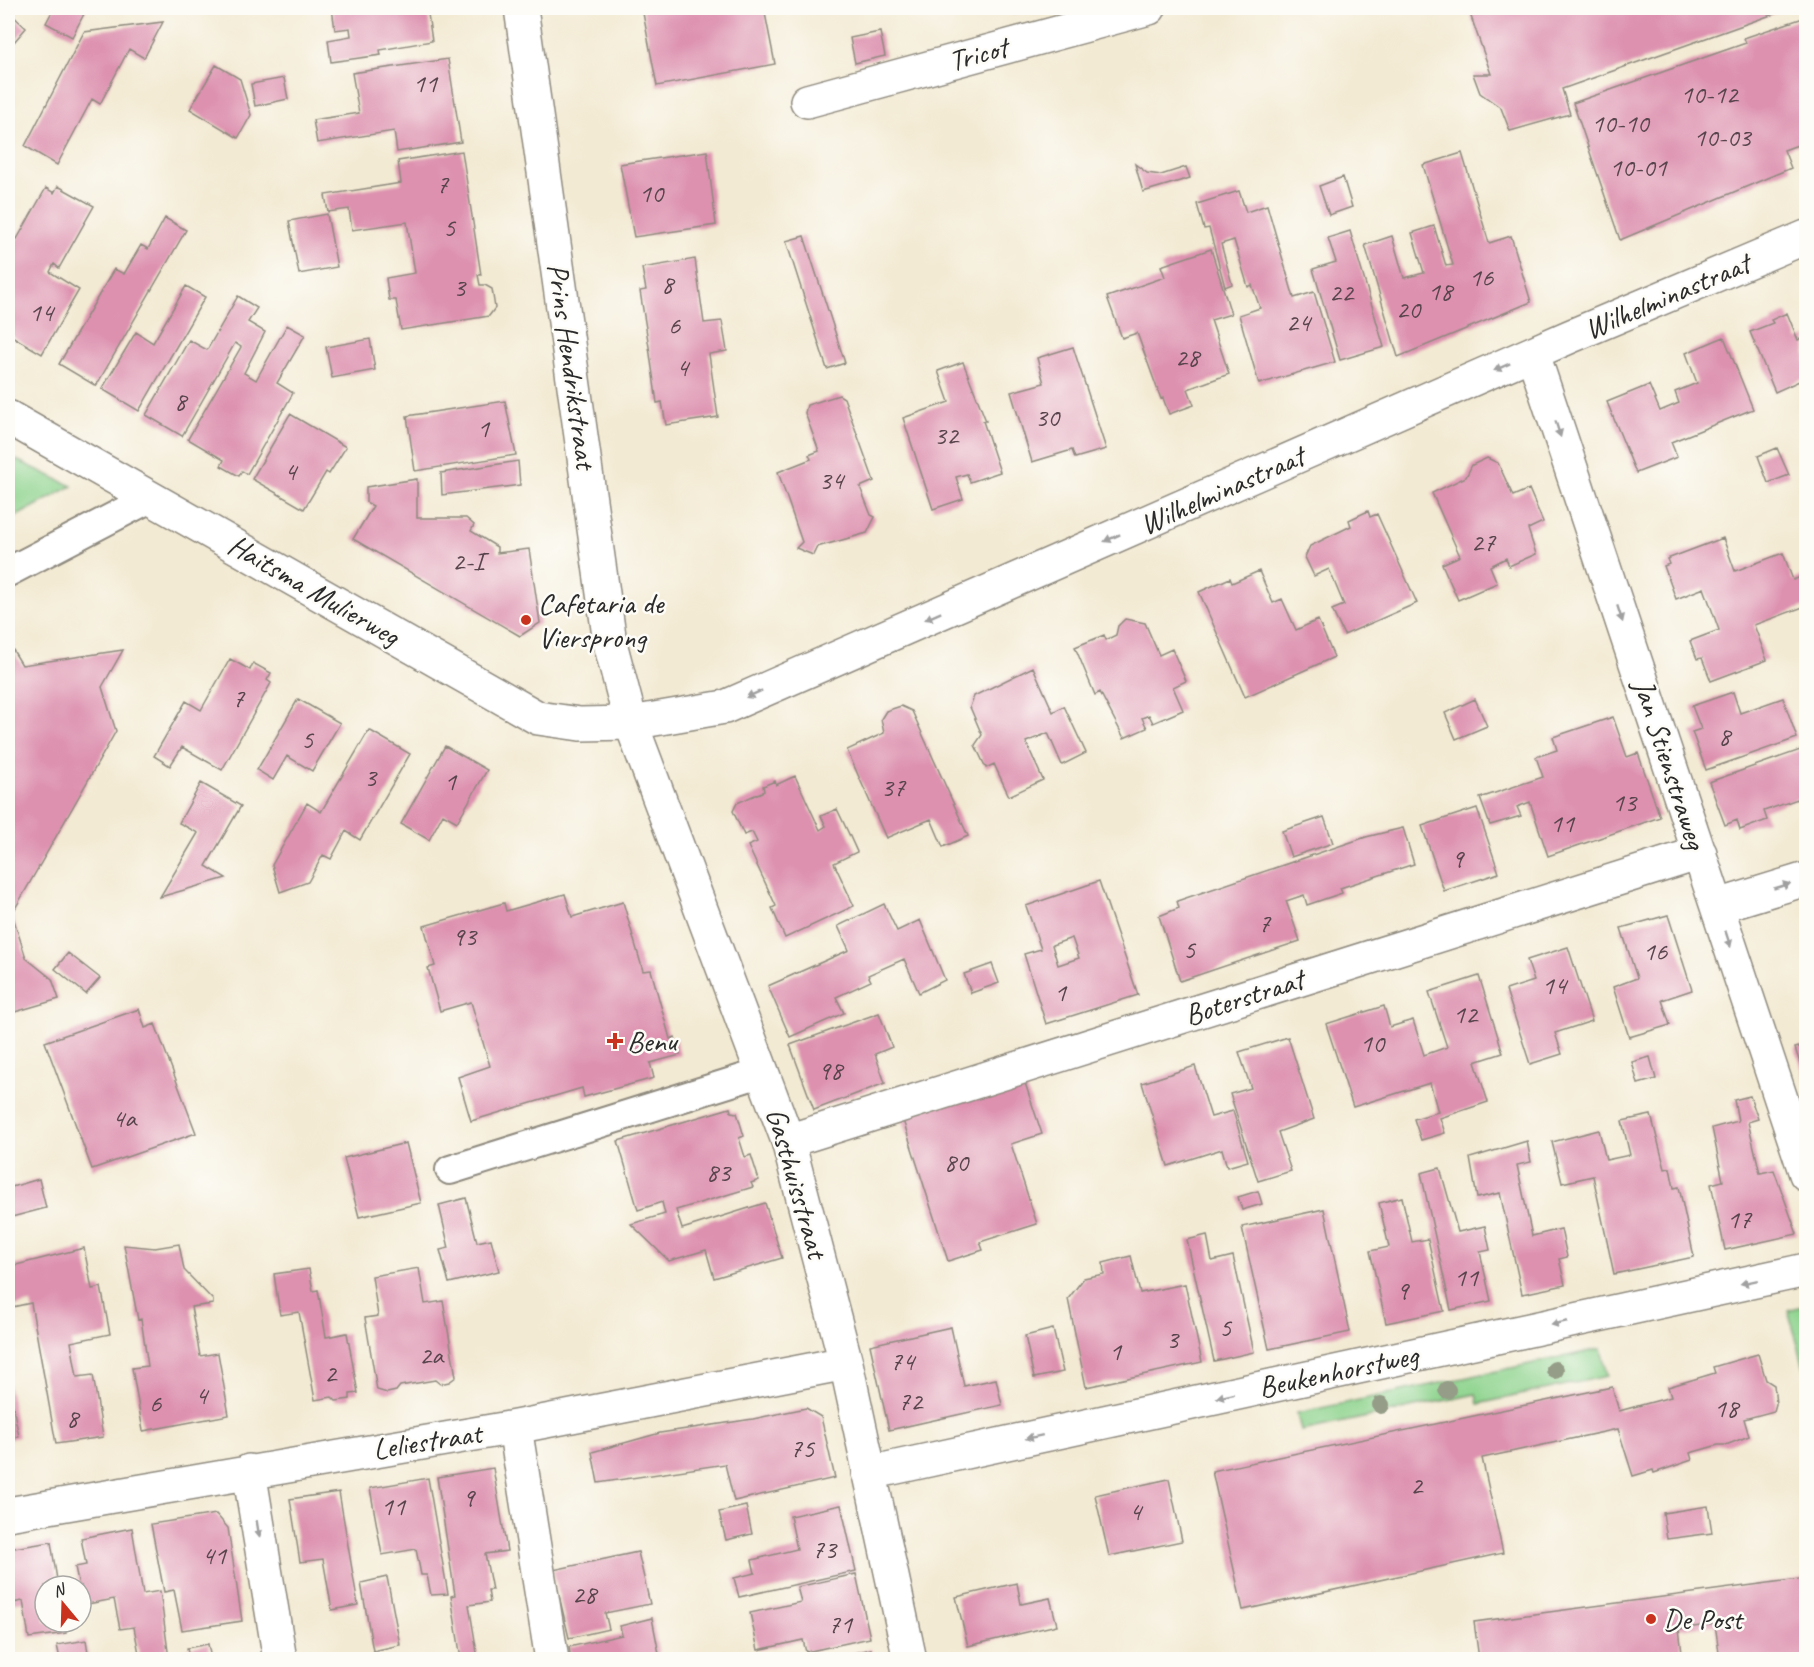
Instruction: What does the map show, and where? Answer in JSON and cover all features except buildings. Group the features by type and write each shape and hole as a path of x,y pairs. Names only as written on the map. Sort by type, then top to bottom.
{"street":[{"name":"Prins Hendrikstraat","path":"520,8 610,643 631,723"},
{"name":"Tricot","path":"807,101 1149,8"},
{"name":"Wilhelminastraat","path":"631,723 725,707 1806,237"},
{"name":"Jan Stienstraweg","path":"1533,354 1806,1174"},
{"name":"Haitsma Mulierweg","path":"8,417 538,718 580,724 631,723"},
{"name":"Gasthuisstraat","path":"631,723 788,1141 846,1363 910,1659"},
{"name":"Boterstraat","path":"788,1141 1700,853"},
{"path":"1718,906 1806,879"},
{"name":"Beukenhorstweg","path":"869,1473 1806,1270"},
{"name":"Leliestraat","path":"8,1515 249,1471 515,1427 846,1363"},
{"path":"515,1427 552,1659"},
{"path":"249,1471 279,1659"}],"lane":[{"path":"8,572 152,497"},
{"path":"450,1170 764,1072"}],"green space":[{"path":"8,456 72,486 8,521"},
{"path":"1806,1305 1806,1373 1788,1310"},
{"path":"1601,1349 1607,1376 1478,1404 1476,1394 1301,1431 1297,1413"}],"place":[{"name":"Cafetaria de Viersprong","path":"526,620"},
{"name":"Benu","path":"615,1041"},
{"name":"De Post","path":"1651,1619"}]}
